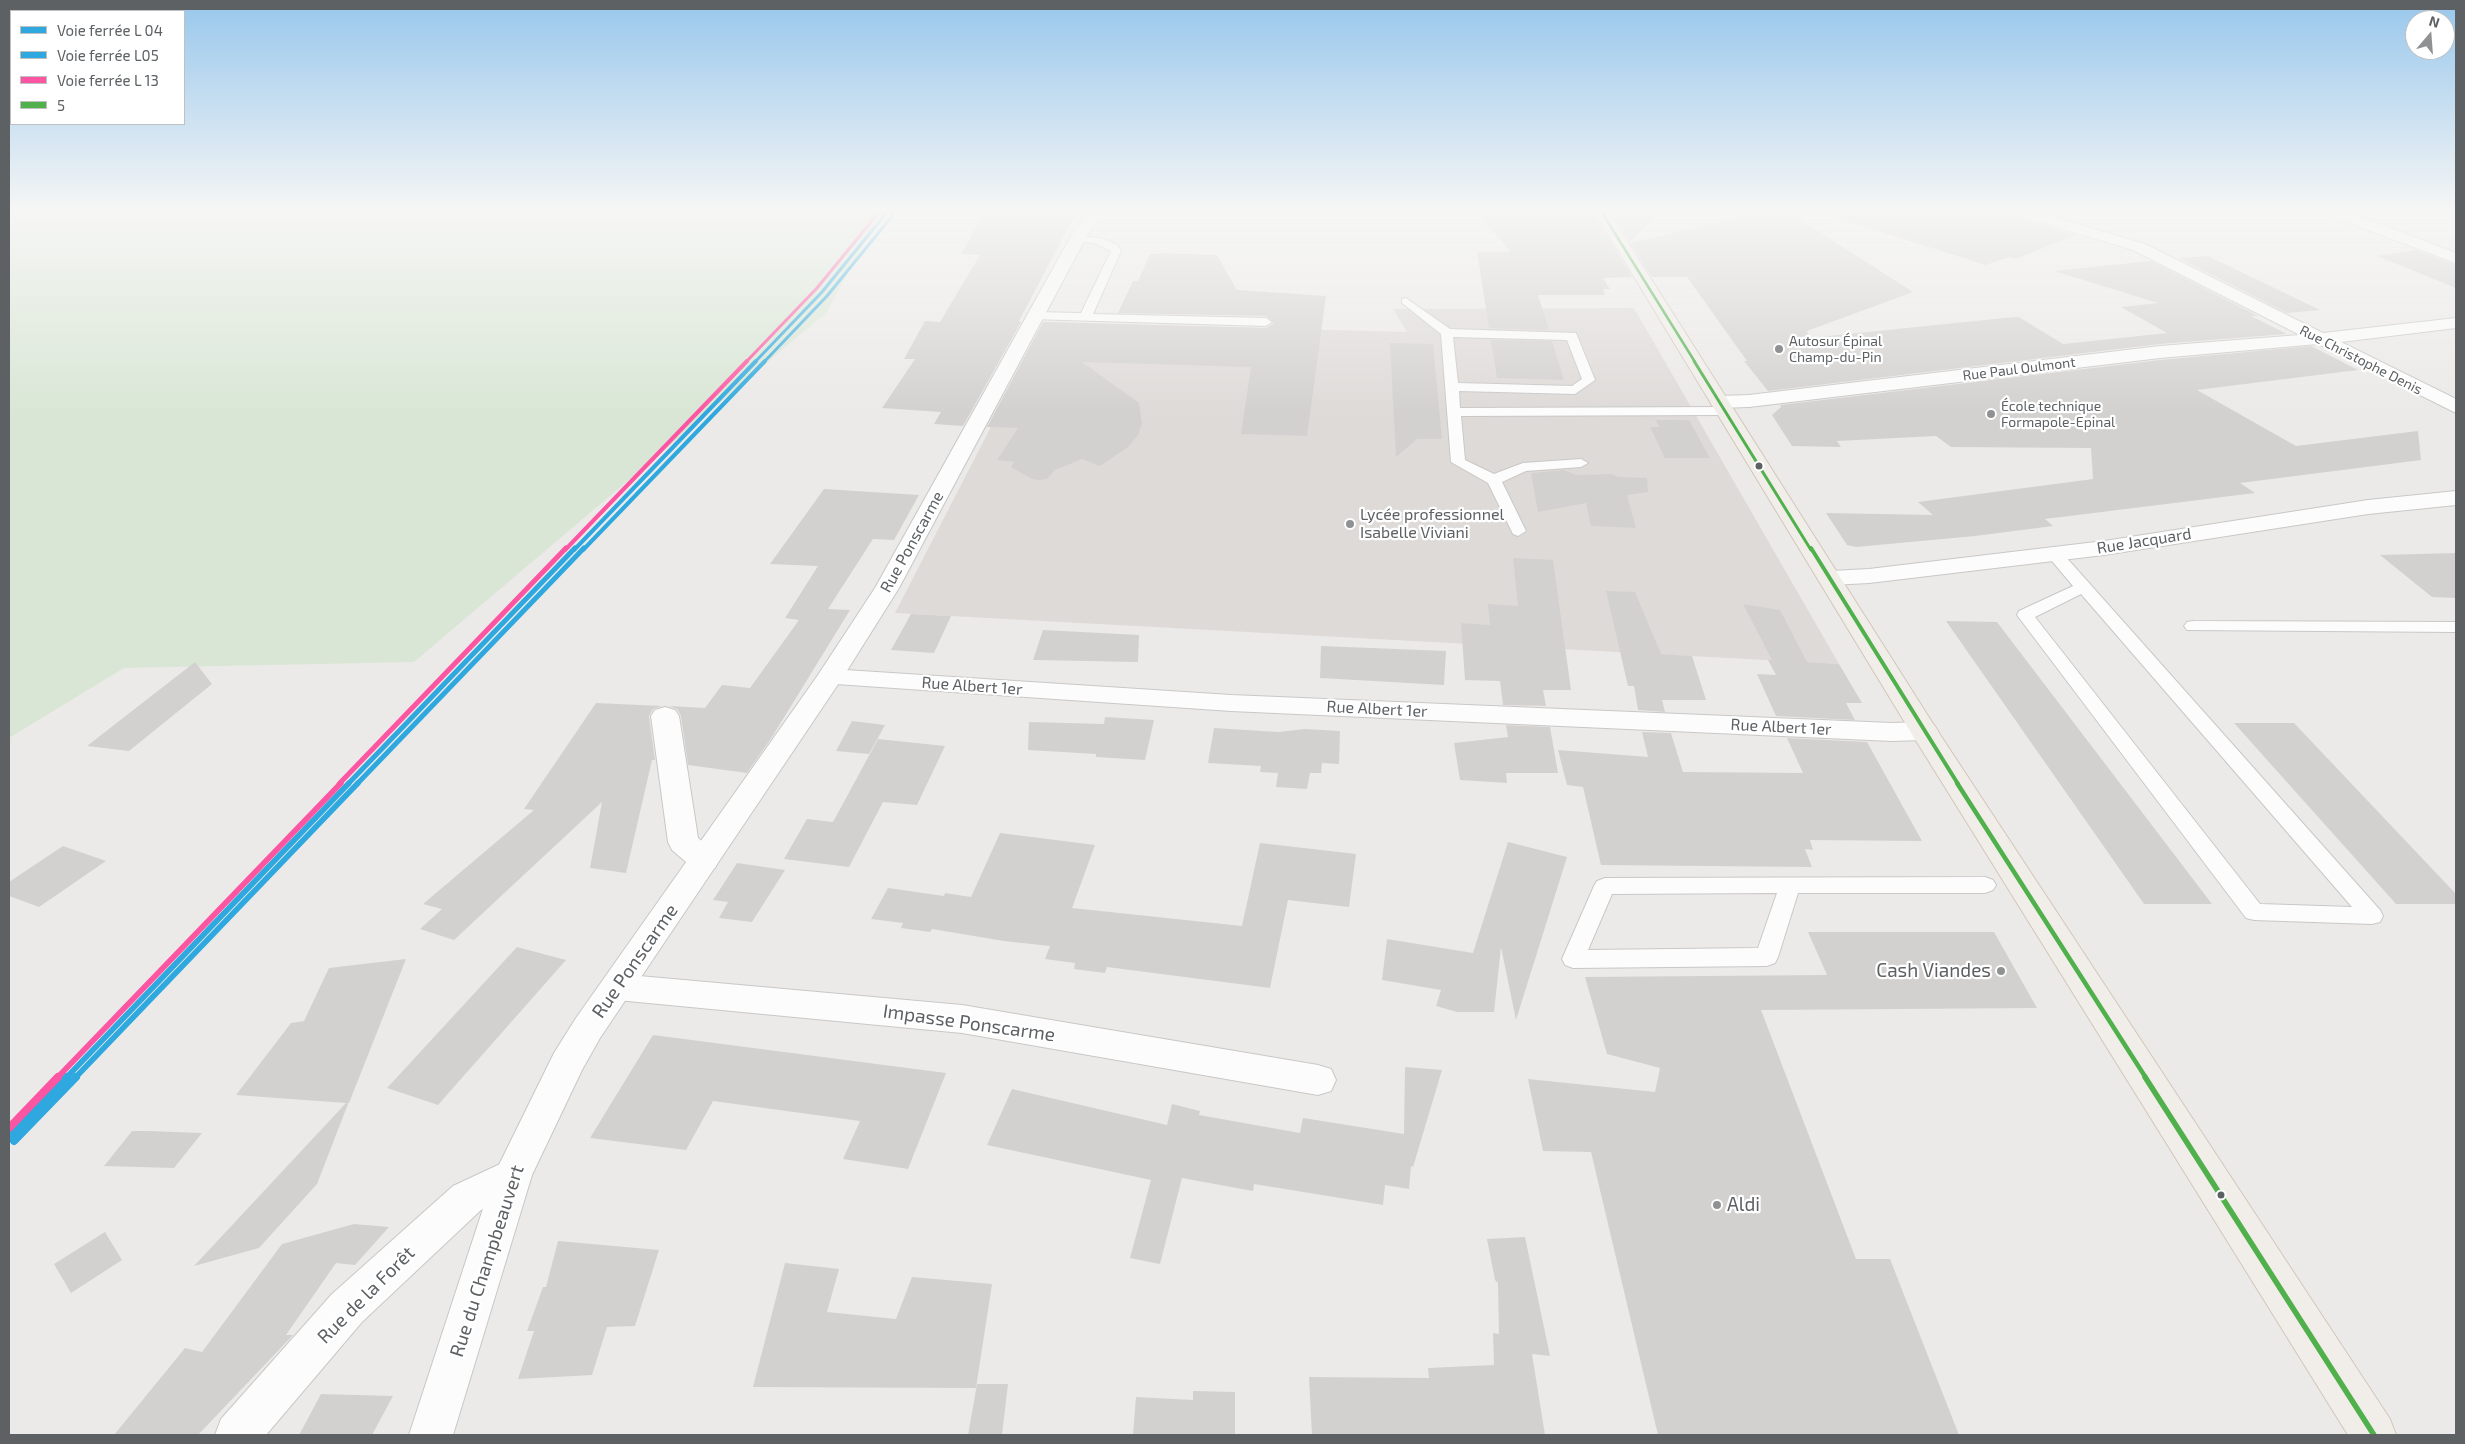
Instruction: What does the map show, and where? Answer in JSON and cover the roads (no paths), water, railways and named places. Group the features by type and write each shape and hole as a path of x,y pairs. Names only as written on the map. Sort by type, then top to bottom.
{"main road":[{"path":"1643,278 1831,578 1924,731 2374,1435"}],"street":[{"name":"Rue Ponscarme","path":"567,1063 830,677 887,588 1056,278"},
{"name":"Rue Christophe Denis","path":"2201,278 2456,407"},
{"name":"Rue Paul Oulmont","path":"1723,407 1759,400 2160,352 2456,323"},
{"name":"Rue Jacquard","path":"1831,578 1869,576 2054,554 2368,507 2456,498"},
{"name":"Rue Albert 1er","path":"830,677 1231,703 1892,732 1924,731"},
{"path":"665,716 682,842 704,860"},
{"name":"Impasse Ponscarme","path":"618,987 962,1019 1318,1080"},
{"name":"Rue du Champbeauvert","path":"431,1435 513,1175 567,1063"},
{"name":"Rue de la Forêt","path":"237,1435 347,1308 467,1198 513,1175"}],"lane":[{"path":"1085,317 1103,278"},
{"path":"1406,301 1447,333 1572,336 1589,380 1575,390 1452,387"},
{"path":"1035,316 1266,322"},
{"path":"1447,333 1458,462 1494,480 1518,531"},
{"path":"1454,412 1723,407"},
{"path":"1494,480 1523,467 1581,463"},
{"path":"2054,554 2340,878 2372,916 2254,912 2024,615 2083,587"},
{"path":"2192,626 2456,627"},
{"path":"1790,886 1767,957 1573,959 1605,886 1985,885"}],"rail line":[{"name":"L05","path":"14,1141 827,296 841,278"}],"place":[{"name":"Autosur Épinal Champ-du-Pin","path":"1779,349"},
{"name":"École technique Formapole-Epinal","path":"1991,414"},
{"name":"Lycée professionnel Isabelle Viviani","path":"1350,524"},
{"name":"Cash Viandes","path":"2001,971"},
{"name":"Aldi","path":"1717,1205"}]}
